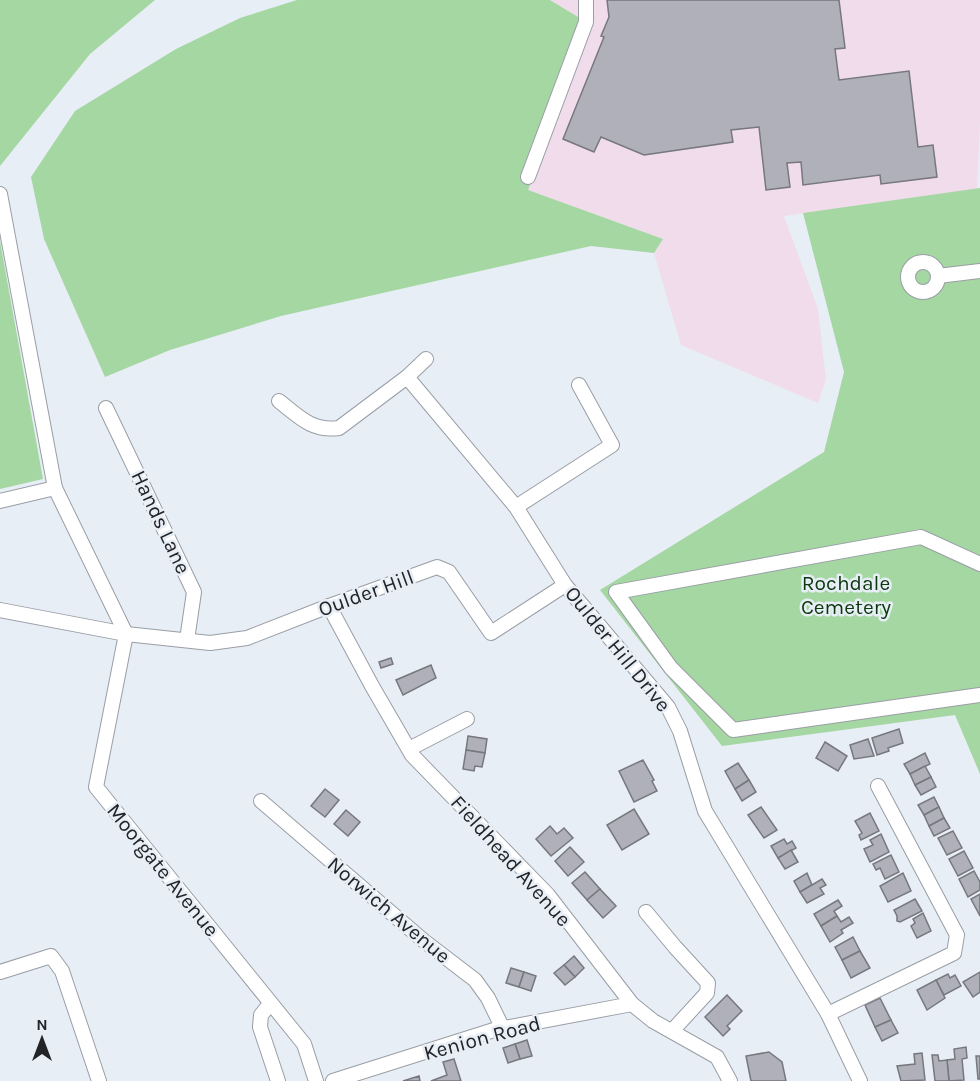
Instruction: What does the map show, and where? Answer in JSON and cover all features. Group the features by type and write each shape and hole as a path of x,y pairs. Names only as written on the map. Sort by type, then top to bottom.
{"street":[{"path":"528,177 586,22 586,0"},
{"path":"1,194 55,488 126,634"},
{"path":"938,276 980,271"},
{"path":"279,401 313,427 329,430 339,428 407,377 426,359"},
{"name":"Oulder Hill Drive","path":"407,377 516,507 566,585 668,707 680,731 705,811 828,1014 860,1081"},
{"path":"516,507 612,445 579,385"},
{"name":"Hands Lane","path":"106,408 194,592 187,640"},
{"path":"0,501 55,488"},
{"path":"980,564 921,537 616,592 671,668 733,730 980,695"},
{"name":"Oulder Hill","path":"0,610 126,634 210,643 247,638 437,567 449,572 491,633 566,585"},
{"name":"Fieldhead Avenue","path":"329,606 412,755 548,895 632,1004 653,1021 717,1057 730,1081"},
{"name":"Moorgate Avenue","path":"126,634 96,787 304,1044 316,1081"},
{"path":"409,749 467,719"},
{"path":"828,1014 954,953 957,935 878,786"},
{"name":"Norwich Avenue","path":"261,801 424,941 475,980 488,998 503,1029"},
{"path":"646,912 708,983 707,993 672,1031"},
{"path":"0,972 51,956 62,971 99,1081"},
{"path":"270,1004 261,1015 260,1027 278,1081"},
{"name":"Kenion Road","path":"333,1081 503,1029 632,1004"}],"shaded area":[{"path":"550,0 980,0 980,122 977,189 784,216 818,309 826,379 818,403 681,345 654,253 663,239 527,190 588,23"}],"green space":[{"path":"0,0 155,0 90,54 0,166"},
{"path":"297,0 550,0 588,23 528,190 663,239 654,253 591,246 281,316 170,350 105,377 44,239 31,177 75,111 176,49 240,18"},
{"name":"Rochdale Cemetery","path":"980,188 980,774 955,715 722,746 600,590 824,452 844,372 803,213"},
{"path":"0,241 43,479 0,489"}],"building":[{"path":"607,0 839,0 845,48 835,49 839,80 909,71 918,147 933,145 937,177 881,184 880,175 803,185 801,162 787,163 790,187 766,190 759,127 731,130 733,142 644,155 601,137 594,152 563,139 604,37 601,36 609,17"},
{"path":"391,658 393,664 381,668 379,662"},
{"path":"431,665 436,678 403,695 396,680"},
{"path":"899,729 903,743 877,755 872,738"},
{"path":"468,736 487,739 485,753 466,750"},
{"path":"868,739 874,756 854,759 850,745"},
{"path":"825,742 847,756 838,771 816,758"},
{"path":"466,750 485,753 482,767 475,766 474,771 463,769"},
{"path":"925,753 930,764 910,774 904,764"},
{"path":"643,760 657,791 634,802 619,771"},
{"path":"738,763 749,780 735,789 725,771"},
{"path":"925,766 931,777 915,785 910,774"},
{"path":"931,777 936,787 921,795 915,785"},
{"path":"749,780 756,792 742,801 735,789"},
{"path":"325,789 339,800 325,817 311,806"},
{"path":"934,797 939,807 924,815 918,805"},
{"path":"761,807 777,830 764,838 748,815"},
{"path":"939,807 944,818 929,826 924,815"},
{"path":"634,809 649,834 622,850 607,825"},
{"path":"346,810 360,822 348,836 334,824"},
{"path":"870,813 879,831 861,840 859,835 862,833 855,821"},
{"path":"944,818 950,828 934,836 929,826"},
{"path":"550,826 557,834 564,828 573,838 551,856 536,839"},
{"path":"953,831 962,848 947,855 938,838"},
{"path":"881,834 889,852 870,862 864,849 873,845 870,840"},
{"path":"784,839 787,844 792,841 796,848 778,858 771,846"},
{"path":"570,847 584,862 568,876 555,861"},
{"path":"791,850 798,862 785,869 778,858"},
{"path":"964,851 973,868 958,876 949,859"},
{"path":"891,855 899,872 885,879 880,868 876,870 873,864"},
{"path":"974,871 980,882 980,890 968,897 959,879"},
{"path":"585,872 600,889 587,900 572,883"},
{"path":"807,873 812,885 800,892 794,881"},
{"path":"903,873 911,891 888,902 880,886"},
{"path":"822,879 826,885 820,888 824,894 807,903 800,892"},
{"path":"600,889 616,906 603,918 587,900"},
{"path":"980,894 980,916 971,899"},
{"path":"915,899 922,911 900,922 897,921 894,910"},
{"path":"838,900 842,906 834,911 837,916 821,926 814,914"},
{"path":"923,913 931,931 917,938 911,926 915,923 913,919"},
{"path":"837,916 841,922 849,917 853,923 841,930 843,933 830,942 821,926"},
{"path":"853,937 860,951 842,960 835,947"},
{"path":"860,951 870,968 851,978 842,960"},
{"path":"574,956 584,968 575,977 564,965"},
{"path":"564,965 575,977 565,985 554,973"},
{"path":"511,968 524,972 519,987 506,983"},
{"path":"524,972 536,976 531,991 519,987"},
{"path":"980,972 980,992 973,997 963,982"},
{"path":"948,974 950,978 955,975 961,986 944,995 936,980"},
{"path":"936,980 945,998 927,1010 917,990"},
{"path":"727,995 742,1011 727,1026 730,1029 723,1036 705,1017"},
{"path":"880,998 891,1020 875,1027 865,1005"},
{"path":"891,1020 898,1033 882,1041 875,1027"},
{"path":"527,1040 532,1056 520,1059 515,1044"},
{"path":"515,1044 520,1059 508,1063 503,1048"},
{"path":"966,1047 967,1058 962,1059 964,1080 949,1081 947,1060 955,1059 954,1049"},
{"path":"769,1052 782,1062 786,1081 751,1081 746,1056"},
{"path":"922,1053 925,1080 901,1081 897,1066 915,1064 914,1054"},
{"path":"932,1055 938,1055 939,1061 947,1060 949,1081 935,1081"},
{"path":"976,1056 980,1056 980,1079 978,1079"},
{"path":"454,1059 461,1081 431,1081 447,1075 443,1062"},
{"path":"419,1076 420,1081 403,1081"}]}
